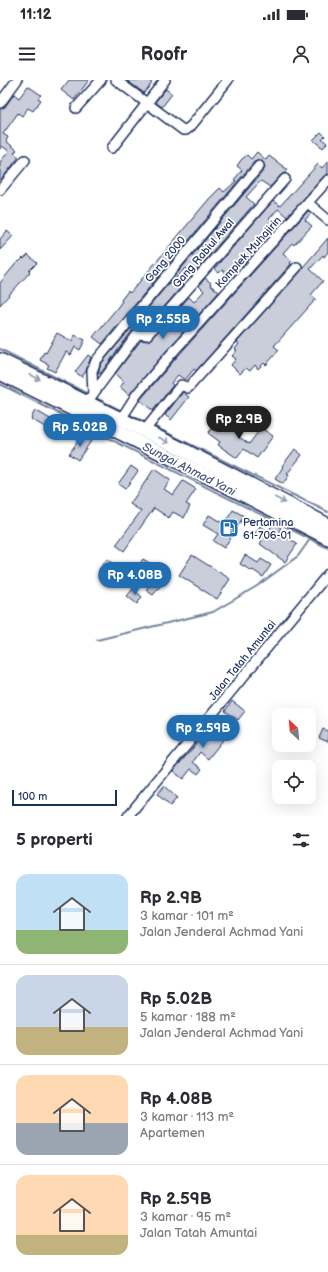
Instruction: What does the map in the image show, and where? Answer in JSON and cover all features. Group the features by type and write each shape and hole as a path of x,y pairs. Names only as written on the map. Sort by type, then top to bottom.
{"highway":[{"path":"0,360 52,392 266,506 298,516"},
{"path":"1,374 52,392 90,398 124,414 326,533"}],"street":[{"path":"0,103 18,80"},
{"path":"76,108 101,80"},
{"path":"116,80 183,130 186,130 191,126 228,80"},
{"path":"112,148 165,80"},
{"path":"0,190 25,160"},
{"name":"Gang 2000","path":"90,398 92,371 96,361 259,166"},
{"name":"Gang Rabiul Awal","path":"90,398 137,335 147,335 285,178"},
{"name":"Komplek Muhajirin","path":"124,414 137,394 172,353 328,180"},
{"path":"308,203 328,220"},
{"path":"148,427 181,385 188,388 297,267"},
{"name":"Jalan Tatah Amuntai","path":"128,816 328,574"}],"building":[{"path":"69,80 89,80 74,100 61,90"},
{"path":"126,80 148,80 152,83 144,93"},
{"path":"28,86 41,95 38,98 41,100 33,111 28,108 22,116 18,113 3,134 8,137 6,141 17,150 14,153 19,157 0,181 0,162 9,151 2,146 0,149 0,109 5,107 14,94 19,98"},
{"path":"166,89 172,94 162,107 155,102"},
{"path":"321,132 325,136 322,139 327,143 323,148 313,140"},
{"path":"257,152 266,160 269,156 288,170 270,187 261,181 256,186 246,197 254,204 193,274 186,268 176,278 183,285 145,329 137,328 132,331 101,373 98,374 101,364 264,170 265,167 263,162 260,160 254,162 102,344 93,337 117,308 128,291 130,293 209,199 220,188 224,192 236,181 234,180 242,170 237,166 241,160 247,155 251,159"},
{"path":"328,161 328,174 324,176 287,217 278,209 269,219 276,226 274,228 275,230 234,276 232,274 229,276 222,270 219,273 214,269 273,201 280,206 318,164 322,168"},
{"path":"308,211 311,213 305,220 312,226 294,245 292,243 283,253 292,261 290,263 291,264 196,371 194,369 185,380 178,375 171,383 173,385 153,411 140,400"},
{"path":"7,231 13,236 0,250 0,239"},
{"path":"328,238 328,252 324,257 323,255 310,269 323,281 311,295 316,299 274,346 279,350 266,365 264,363 258,369 255,365 250,371 246,368 240,374 231,365 236,359 232,356 237,350 235,349 239,344 237,342 301,271"},
{"path":"28,255 37,263 0,305 0,283 18,261 19,262 23,258 24,259"},
{"path":"205,278 211,283 210,285 219,292 129,395 120,387 124,382 115,374 141,340 147,341 151,339 189,297 194,302 204,291 199,286"},
{"path":"57,333 72,341 75,335 85,340 80,350 75,347 71,355 66,352 55,372 47,368 49,365 40,360 44,352 46,353"},
{"path":"88,355 91,357 82,377 75,372"},
{"path":"183,392 189,397 171,420 165,415"},
{"path":"35,410 57,423 52,431 31,419"},
{"path":"220,419 231,428 234,423 244,430 239,437 249,444 261,428 273,436 257,458 244,449 237,458 218,445 220,442 208,433"},
{"path":"82,435 91,441 78,460 69,454"},
{"path":"295,449 302,455 287,474 289,475 283,484 275,479 283,467 282,466"},
{"path":"131,466 138,471 125,489 118,484"},
{"path":"154,469 170,480 164,489 173,495 183,481 196,489 186,504 190,506 184,518 173,512 169,518 154,508 124,551 116,545 141,511 130,504"},
{"path":"233,510 244,516 224,548 213,541 218,534 203,525 209,515 224,524"},
{"path":"274,523 281,528 279,531 297,544 285,562 260,544 262,541 254,535 260,526 268,531"},
{"path":"192,555 230,579 217,599 179,575"},
{"path":"245,555 258,563 261,559 271,565 263,577 240,564"},
{"path":"107,559 112,563 107,570 102,566"},
{"path":"143,559 169,575 153,595 146,590 153,581 136,570"},
{"path":"133,589 142,597 137,604 127,596"},
{"path":"232,701 245,711 238,720 225,711"},
{"path":"216,720 230,731 208,759 200,752 193,762 202,769 198,774 191,769 183,779 173,771 201,740"},
{"path":"323,729 328,731 328,742 319,738"},
{"path":"164,786 177,798 170,806 157,794"}],"waterway":[{"name":"Sungai Ahmad Yani","path":"0,349 90,395"},
{"name":"Sungai Ahmad Yani","path":"0,384 328,548"},
{"name":"Sungai Ahmad Yani","path":"94,397 122,411"},
{"name":"Sungai Ahmad Yani","path":"128,414 147,423"},
{"name":"Sungai Ahmad Yani","path":"151,425 328,512"},
{"path":"97,640 213,612 257,586 298,556 313,535"}],"place":[{"name":"Pertamina 61-706-01","path":"229,528"}]}
